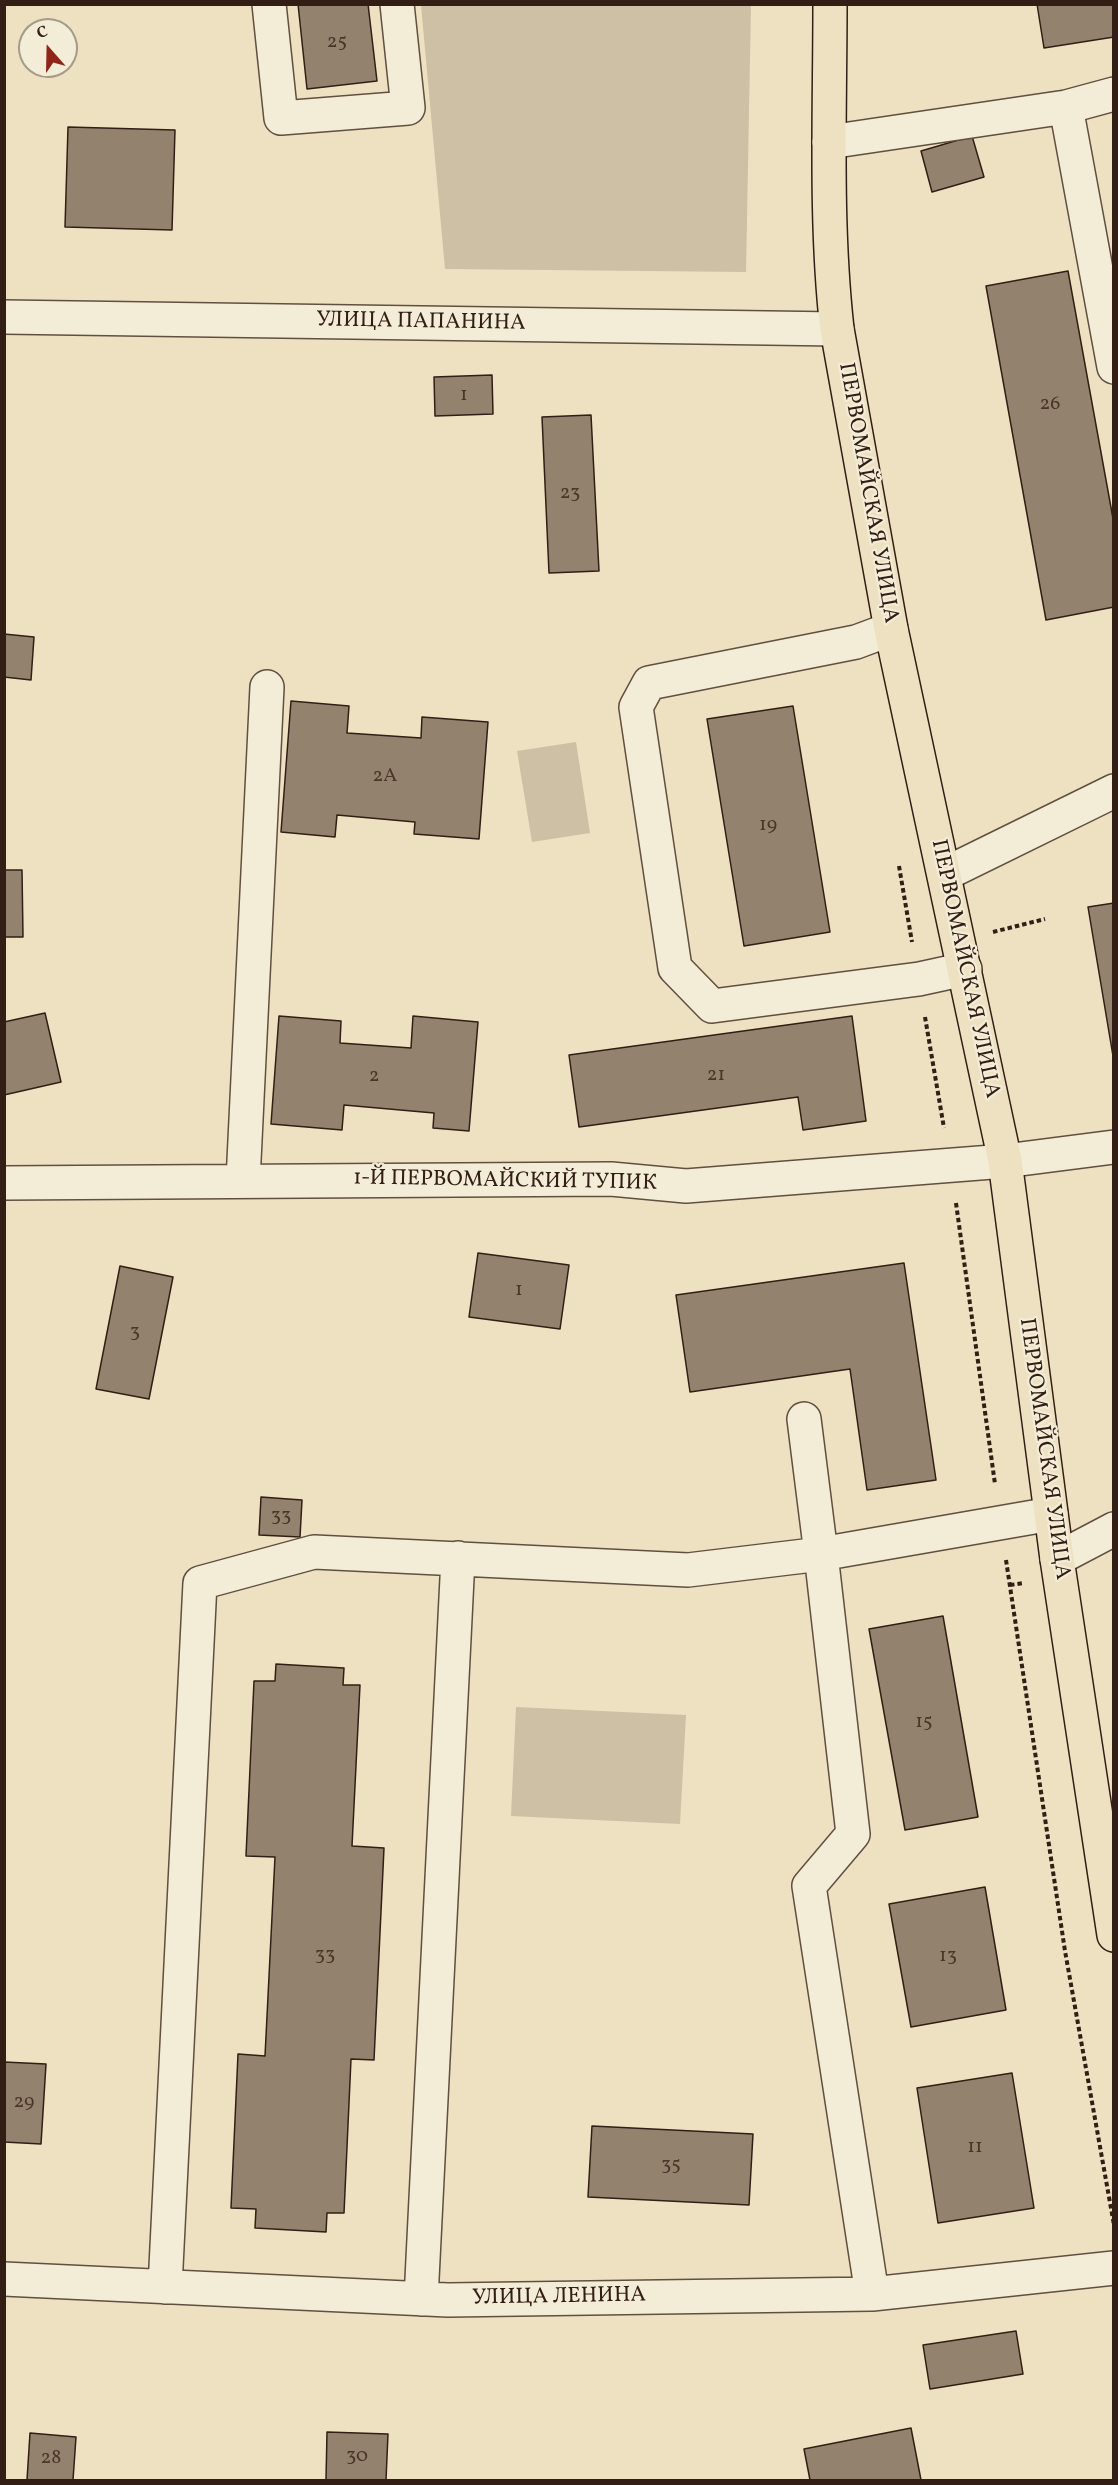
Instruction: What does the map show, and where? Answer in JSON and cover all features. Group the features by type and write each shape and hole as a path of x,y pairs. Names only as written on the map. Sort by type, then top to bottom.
{"main road":[{"name":"ПЕРВОМАЙСКАЯ УЛИЦА","path":"830,4 829,142 832,293 837,329 891,629 1005,1161 1057,1559 1113,1935"}],"street":[{"path":"269,4 281,118 408,108 397,4"},
{"path":"829,142 1066,107 1113,94"},
{"path":"1066,107 1113,367"},
{"name":"УЛИЦА ПАПАНИНА","path":"4,316 837,329"},
{"path":"891,629 856,642 649,683 636,707 675,968 712,1006 919,980 965,969"},
{"path":"243,1181 267,687"},
{"path":"945,874 1113,791"},
{"name":"1-Й ПЕРВОМАЙСКИЙ ТУПИК","path":"4,1183 611,1179 686,1186 951,1166 1113,1147"},
{"path":"804,1419 853,1834 808,1886 872,2295"},
{"path":"165,2287 200,1583 314,1552 688,1570 820,1554 1051,1514"},
{"path":"1057,1559 1113,1529"},
{"path":"421,2299 458,1558"},
{"name":"УЛИЦА ЛЕНИНА","path":"4,2279 421,2299 872,2295 1113,2268"}],"path":[{"path":"898,860 951,1166 1065,1951 1113,2225"}],"shaded area":[{"path":"421,5 751,5 746,272 445,269"},
{"path":"576,742 590,833 532,842 517,751"},
{"path":"516,1707 686,1715 680,1824 511,1816"}],"building":[{"path":"298,4 368,4 377,81 307,89"},
{"path":"1037,4 1114,4 1114,37 1044,48"},
{"path":"68,127 175,130 172,230 65,227"},
{"path":"972,136 984,177 932,192 921,151"},
{"path":"1068,271 1114,524 1114,607 1046,620 986,286"},
{"path":"492,375 493,414 435,416 434,377"},
{"path":"591,415 599,571 549,573 542,417"},
{"path":"4,634 34,637 31,680 4,677"},
{"path":"291,701 349,706 347,733 421,738 422,717 488,722 479,839 414,834 415,822 337,815 335,837 281,832"},
{"path":"793,706 830,932 744,946 707,719"},
{"path":"4,870 22,870 23,937 4,937"},
{"path":"1114,903 1114,1062 1088,907"},
{"path":"45,1013 61,1082 4,1095 4,1022"},
{"path":"279,1016 341,1021 340,1043 411,1048 413,1016 478,1022 469,1131 433,1128 434,1113 344,1105 342,1130 271,1124"},
{"path":"852,1016 866,1121 803,1130 798,1097 579,1127 569,1055"},
{"path":"478,1253 569,1265 560,1329 469,1317"},
{"path":"904,1263 936,1480 867,1490 850,1369 690,1392 676,1295"},
{"path":"120,1266 173,1277 149,1399 96,1389"},
{"path":"261,1497 302,1500 300,1537 259,1535"},
{"path":"943,1616 978,1817 905,1830 869,1629"},
{"path":"276,1664 344,1668 343,1685 360,1685 352,1846 384,1848 374,2060 351,2059 344,2213 327,2213 326,2232 255,2228 256,2209 231,2208 238,2054 265,2056 275,1857 246,1856 254,1681 275,1681"},
{"path":"985,1887 1006,2010 911,2027 889,1904"},
{"path":"4,2062 46,2064 41,2144 4,2142"},
{"path":"1012,2073 1034,2208 938,2223 917,2088"},
{"path":"592,2126 753,2134 749,2205 588,2197"},
{"path":"1016,2331 1023,2374 930,2389 923,2345"},
{"path":"911,2428 921,2480 810,2480 804,2449"},
{"path":"327,2432 388,2434 386,2480 326,2480"},
{"path":"30,2433 76,2437 73,2480 27,2480"}]}
